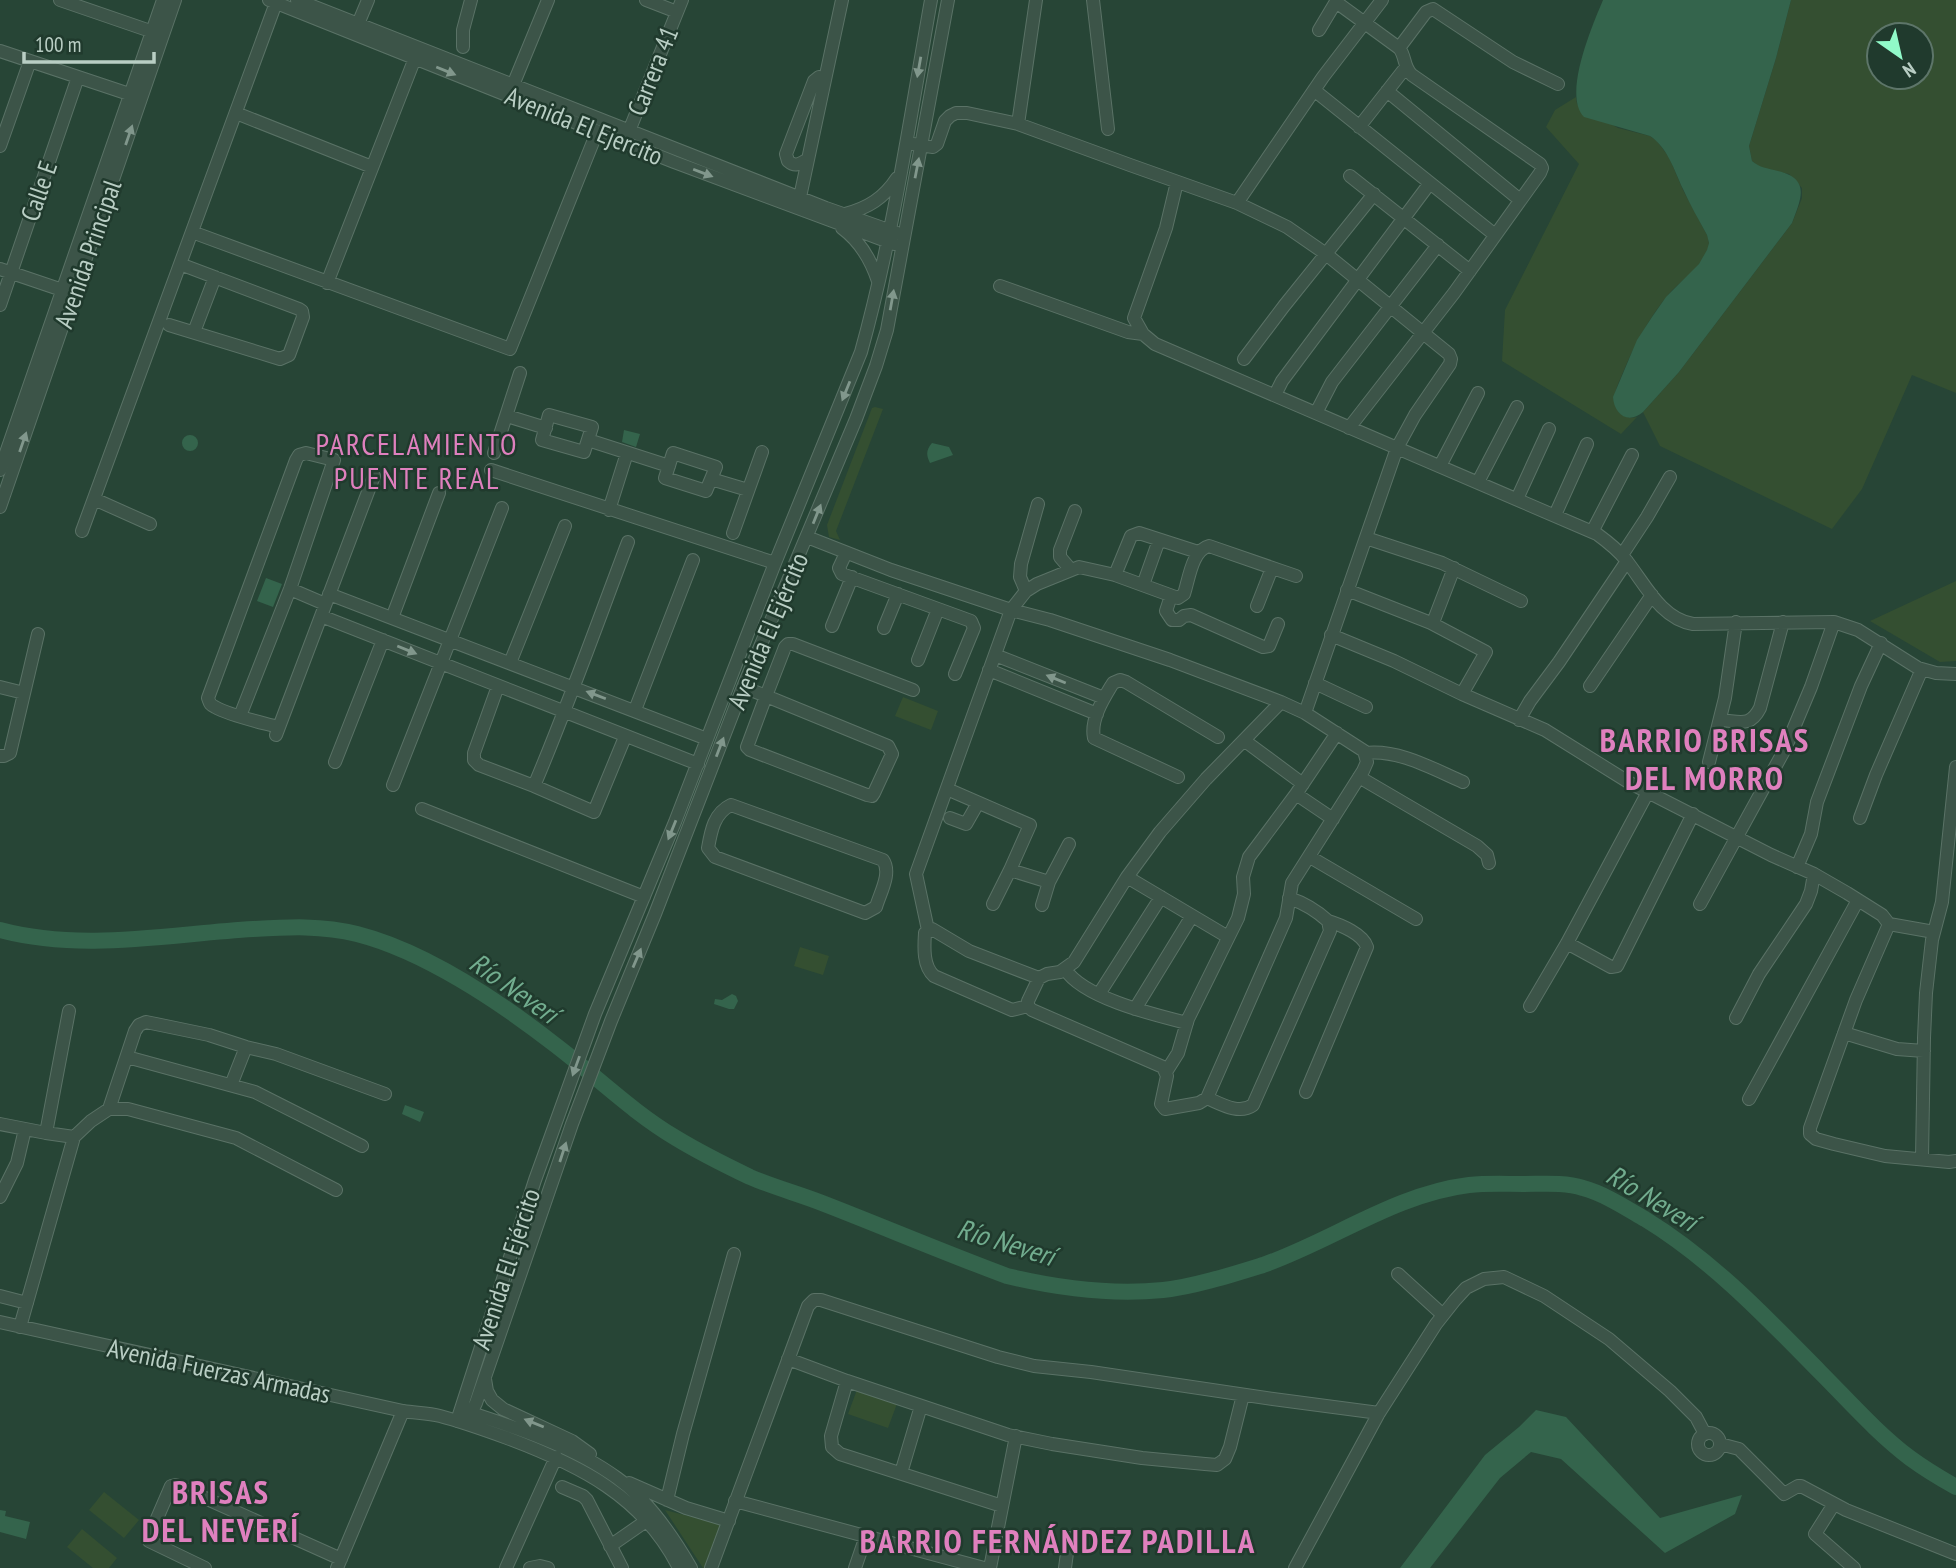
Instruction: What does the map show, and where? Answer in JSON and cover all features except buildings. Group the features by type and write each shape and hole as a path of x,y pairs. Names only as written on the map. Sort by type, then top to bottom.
{"street":[{"path":"60,0 157,34"},
{"name":"Avenida Principal","path":"0,507 157,34 163,0"},
{"name":"Avenida Principal","path":"157,34 175,0"},
{"name":"Avenida El Ejercito","path":"297,0 513,85 746,190 824,218 903,241"},
{"path":"358,24 368,0"},
{"path":"463,47 463,30 471,0"},
{"path":"513,85 548,0"},
{"path":"646,0 680,6"},
{"path":"800,197 842,0"},
{"name":"Avenida El Ejército","path":"464,1417 521,1225 557,1118 596,1014 861,352 888,236 931,0"},
{"name":"Avenida El Ejército","path":"464,1417 485,1377 572,1124 611,1021 743,687 876,366 887,330 948,0"},
{"path":"1018,124 1036,0"},
{"path":"1093,0 1108,130"},
{"path":"1237,203 1314,90 1382,0"},
{"path":"82,531 236,113 274,1"},
{"name":"Avenida El Ejercito","path":"274,1 597,132 627,136 800,197 845,214 888,236"},
{"path":"1319,30 1336,1 1399,48 1406,68 1412,75 1540,164 1542,170 1470,271 1349,428"},
{"name":"Carrera 41","path":"627,136 680,6"},
{"path":"1399,48 1426,12 1433,9 1513,62 1558,84"},
{"path":"0,51 136,97"},
{"path":"327,283 415,58"},
{"path":"0,146 30,61"},
{"path":"1359,127 1406,68"},
{"name":"Calle E","path":"0,305 6,271 78,77"},
{"path":"808,159 799,165 794,164 788,161 786,154 814,81 819,77 824,82"},
{"path":"1314,90 1495,235"},
{"path":"1387,91 1520,200"},
{"path":"236,113 372,167"},
{"path":"905,143 933,147 937,144 945,121 956,113 967,113 1018,124 1237,203 1287,227 1326,254 1449,354 1451,362 1415,415 1397,448 1305,713"},
{"path":"192,232 510,349 597,132"},
{"path":"845,214 859,210 882,196 899,175"},
{"path":"1350,176 1470,271"},
{"path":"1177,182 1166,228 1134,318 1143,334 1162,348 1592,532 1604,539 1624,558 1669,614 1681,621 1693,624 1834,622 1858,630 1912,665 1936,673 1956,674"},
{"path":"1275,395 1282,381 1430,183"},
{"path":"1244,359 1374,194"},
{"path":"824,218 859,243 878,281"},
{"path":"1316,413 1332,382 1438,245"},
{"path":"882,263 888,258 892,259 897,270"},
{"path":"169,325 279,359 289,355 303,317 299,309 180,264"},
{"path":"6,271 69,293"},
{"path":"194,332 215,277"},
{"path":"1000,286 1129,332 1143,334"},
{"name":"Avenida Principal","path":"0,470 69,293"},
{"path":"494,453 520,373"},
{"path":"1440,466 1478,393"},
{"path":"1478,481 1517,407"},
{"path":"550,415 592,427 588,440 584,453 542,440 550,415"},
{"path":"507,416 545,428"},
{"path":"1517,499 1549,429"},
{"path":"588,440 668,466"},
{"path":"1555,515 1587,443"},
{"path":"733,533 762,452"},
{"path":"240,716 290,589 334,460 306,453 299,455 296,460 208,698 213,706 277,731 374,476"},
{"path":"609,510 627,453"},
{"path":"673,453 716,467 706,491 665,478 668,466 673,453"},
{"path":"1592,532 1632,455"},
{"path":"491,470 775,563"},
{"path":"1520,720 1624,558 1670,477"},
{"path":"711,479 748,490"},
{"path":"392,618 439,493"},
{"path":"94,499 149,524"},
{"path":"1026,591 1020,576 1021,564 1038,504"},
{"path":"393,785 502,508"},
{"path":"1071,570 1060,557 1060,550 1075,511"},
{"path":"510,663 565,526"},
{"path":"1115,575 1130,536 1139,533 1198,552"},
{"path":"807,537 1011,610 1050,620 1170,660 1281,702 1305,713 1365,753 1367,762 1359,777 1292,883 1286,918 1207,1098 1195,1104 1164,1108 1161,1104 1167,1079 1163,1067 1028,1006"},
{"path":"1366,538 1454,568 1521,601"},
{"path":"1143,586 1159,540"},
{"path":"534,786 628,542"},
{"path":"1028,1006 1012,1010 931,974 927,968 924,943 928,930 916,874 1011,610 1026,591 1079,566 1115,575 1178,597 1184,594 1198,552 1209,546 1296,576"},
{"path":"846,553 839,571 974,624 955,674"},
{"path":"635,710 693,560"},
{"path":"1257,607 1272,568"},
{"path":"1431,623 1454,568"},
{"path":"832,626 852,577"},
{"path":"290,589 325,605 383,640 698,764"},
{"path":"1347,590 1431,623 1486,652 1462,694"},
{"path":"884,628 898,594"},
{"path":"1590,686 1652,595"},
{"path":"1171,596 1167,611 1172,620 1191,615 1263,647 1269,646 1278,624"},
{"path":"325,605 392,618 707,739"},
{"path":"918,660 938,609"},
{"path":"1709,762 1720,720 1736,622"},
{"path":"1720,720 1753,720 1760,708 1783,622"},
{"path":"1700,904 1785,749 1834,622"},
{"path":"0,756 10,753 38,634"},
{"path":"1331,635 1545,730 1630,783 1814,874 1882,915 1889,924 1934,932"},
{"path":"335,762 383,640"},
{"path":"1797,867 1811,834 1817,802 1861,687 1881,643"},
{"path":"743,687 766,696 888,746 892,754 872,796 747,747 766,696 785,647 793,644 913,691"},
{"path":"995,655 1104,698"},
{"path":"1860,818 1875,775 1922,669"},
{"path":"989,670 1097,713"},
{"path":"1178,777 1094,738 1097,713 1113,683 1120,680 1126,682 1218,737"},
{"path":"1315,683 1366,707"},
{"path":"498,686 474,753 474,760 478,765 594,812 625,737"},
{"path":"0,687 24,693"},
{"path":"1028,1006 1038,978 1065,969 1077,958 1127,877 1160,832 1206,779 1281,702"},
{"path":"1166,1072 1178,1053 1187,1023 1241,911 1243,877 1249,857 1337,733"},
{"path":"1245,741 1333,819"},
{"path":"1365,753 1381,752 1405,757 1464,782"},
{"path":"1922,1159 1926,993 1934,932 1942,902 1956,767"},
{"path":"1359,777 1477,846 1487,855 1489,863"},
{"path":"947,789 1030,825 993,904"},
{"path":"1530,1006 1648,792"},
{"path":"950,818 966,824 978,803"},
{"path":"731,805 883,860 887,871 876,906 865,913 715,857 708,848 712,827 721,812 731,805"},
{"path":"422,809 644,897"},
{"path":"1567,943 1611,967 1617,966 1693,814"},
{"path":"691,821 712,827"},
{"path":"1042,905 1049,883 1069,845"},
{"path":"1310,857 1416,919"},
{"path":"1010,870 1049,883"},
{"path":"1736,1018 1759,974 1805,904 1814,874"},
{"path":"1127,877 1228,937"},
{"path":"1099,994 1161,897"},
{"path":"1289,898 1304,904 1328,921 1346,928 1363,940 1367,947 1306,1092"},
{"path":"1749,1100 1858,900"},
{"path":"1942,902 1956,904"},
{"path":"1135,1009 1192,916"},
{"path":"1207,1098 1239,1110 1246,1110 1253,1105 1329,934 1331,929 1328,921"},
{"path":"1889,924 1844,1033 1810,1134 1825,1142 1885,1156 1956,1161"},
{"path":"928,930 932,929 969,951 1038,978"},
{"path":"1065,969 1075,982 1099,994 1135,1009 1187,1023"},
{"path":"46,1133 69,1011"},
{"path":"110,1109 135,1031 146,1021 276,1054 385,1094"},
{"path":"1844,1033 1897,1049 1924,1051"},
{"path":"231,1085 246,1047"},
{"path":"127,1056 255,1092 362,1146"},
{"path":"20,1327 74,1137 91,1121 110,1109 128,1109 236,1138 336,1190"},
{"path":"0,1124 74,1137"},
{"path":"0,1197 17,1163 24,1129"},
{"path":"521,1225 536,1230"},
{"path":"667,1500 734,1254"},
{"path":"1398,1274 1443,1315"},
{"path":"1295,1568 1379,1413 1443,1315 1466,1288 1484,1279 1504,1277 1544,1296 1609,1339 1670,1391 1696,1417 1705,1434"},
{"path":"0,1296 27,1303"},
{"path":"711,1568 808,1306 814,1300 1034,1366 1379,1413"},
{"name":"Avenida Fuerzas Armadas","path":"0,1322 402,1412 464,1417"},
{"path":"788,1359 1016,1436 1142,1458 1217,1465 1225,1459 1230,1447 1243,1395"},
{"path":"485,1377 487,1391 503,1409 572,1441 592,1455 613,1476 685,1508 729,1521"},
{"path":"847,1381 831,1436 832,1447 840,1454 1002,1506"},
{"path":"901,1473 921,1406"},
{"path":"205,1568 149,1541 171,1486 176,1485 339,1563 402,1412"},
{"path":"464,1417 587,1472 607,1486 646,1521 679,1568"},
{"path":"464,1417 546,1440 577,1454 613,1476 635,1493 656,1517 691,1568"},
{"path":"1705,1434 1713,1434 1720,1440 1717,1452 1713,1455 1704,1455 1698,1449 1697,1444 1705,1434"},
{"path":"990,1568 1016,1436"},
{"path":"1720,1444 1739,1449 1784,1494 1801,1486 1856,1514 1956,1554"},
{"path":"506,1568 555,1457"},
{"path":"562,1487 587,1500 622,1568"},
{"path":"736,1501 984,1568"},
{"path":"1834,1504 1815,1534 1854,1568"},
{"path":"610,1546 646,1521"},
{"path":"855,1568 866,1536"},
{"path":"1065,1568 1069,1538"},
{"path":"530,1568 548,1568"}],"shaded area":[{"path":"1603,0 1791,0 1749,146 1752,161 1764,168 1788,175 1799,185 1800,198 1792,223 1679,372 1643,412 1632,418 1619,413 1613,397 1637,340 1666,297 1699,264 1709,243 1670,160 1656,141 1650,136 1584,117 1578,107 1576,93 1582,59"},
{"path":"1791,0 1956,0 1956,393 1912,375 1862,489 1832,529 1660,446 1643,412 1679,372 1792,223 1802,198 1802,188 1789,174 1760,168 1752,161 1749,146"},
{"path":"1576,97 1577,104 1618,128 1650,136 1657,141 1669,157 1709,241 1704,257 1661,304 1628,360 1615,401 1622,414 1637,417 1621,434 1502,361 1505,310 1579,164 1546,127 1555,110"},
{"path":"872,408 883,409 836,531 840,540 829,537 827,525"},
{"path":"624,430 640,434 636,447 622,442"},
{"path":"187,435 193,435 198,443 196,449 187,451 182,446 182,440"},
{"path":"932,443 949,447 953,455 930,463 927,453"},
{"path":"266,578 282,584 273,607 257,601"},
{"path":"1956,581 1956,661 1940,662 1870,621"},
{"path":"903,697 938,711 931,730 895,716"},
{"path":"800,947 829,956 823,975 794,966"},
{"path":"732,994 738,1001 734,1009 714,1004 715,999 722,1000"},
{"path":"405,1105 424,1112 420,1122 402,1114"},
{"path":"858,1387 898,1401 888,1428 848,1414"},
{"path":"1536,1410 1566,1417 1660,1518 1742,1495 1735,1514 1665,1553 1561,1459 1531,1452 1500,1478 1430,1568 1400,1568 1485,1455"},
{"path":"104,1492 139,1520 124,1538 89,1510"},
{"path":"0,1510 6,1511 5,1516 30,1522 26,1539 0,1532"},
{"path":"665,1510 723,1525 708,1568 703,1568"},
{"path":"82,1529 117,1558 109,1568 93,1568 67,1547"}],"waterway":[{"name":"Río Neverí","path":"0,930 62,940 94,941 305,927 344,931 382,942 435,965 486,995 554,1044 644,1117 712,1158 759,1181 1007,1276 1045,1284 1104,1291 1175,1288 1263,1265 1389,1208 1442,1190 1489,1184 1553,1184 1583,1188 1630,1210 1693,1252 1759,1310 1886,1438 1916,1462 1956,1487"}],"district":[{"name":"PARCELAMIENTO PUENTE REAL","path":"417,462"},
{"name":"BARRIO BRISAS DEL MORRO","path":"1705,759"},
{"name":"BRISAS DEL NEVERÍ","path":"221,1511"},
{"name":"BARRIO FERNÁNDEZ PADILLA","path":"1058,1541"}]}
